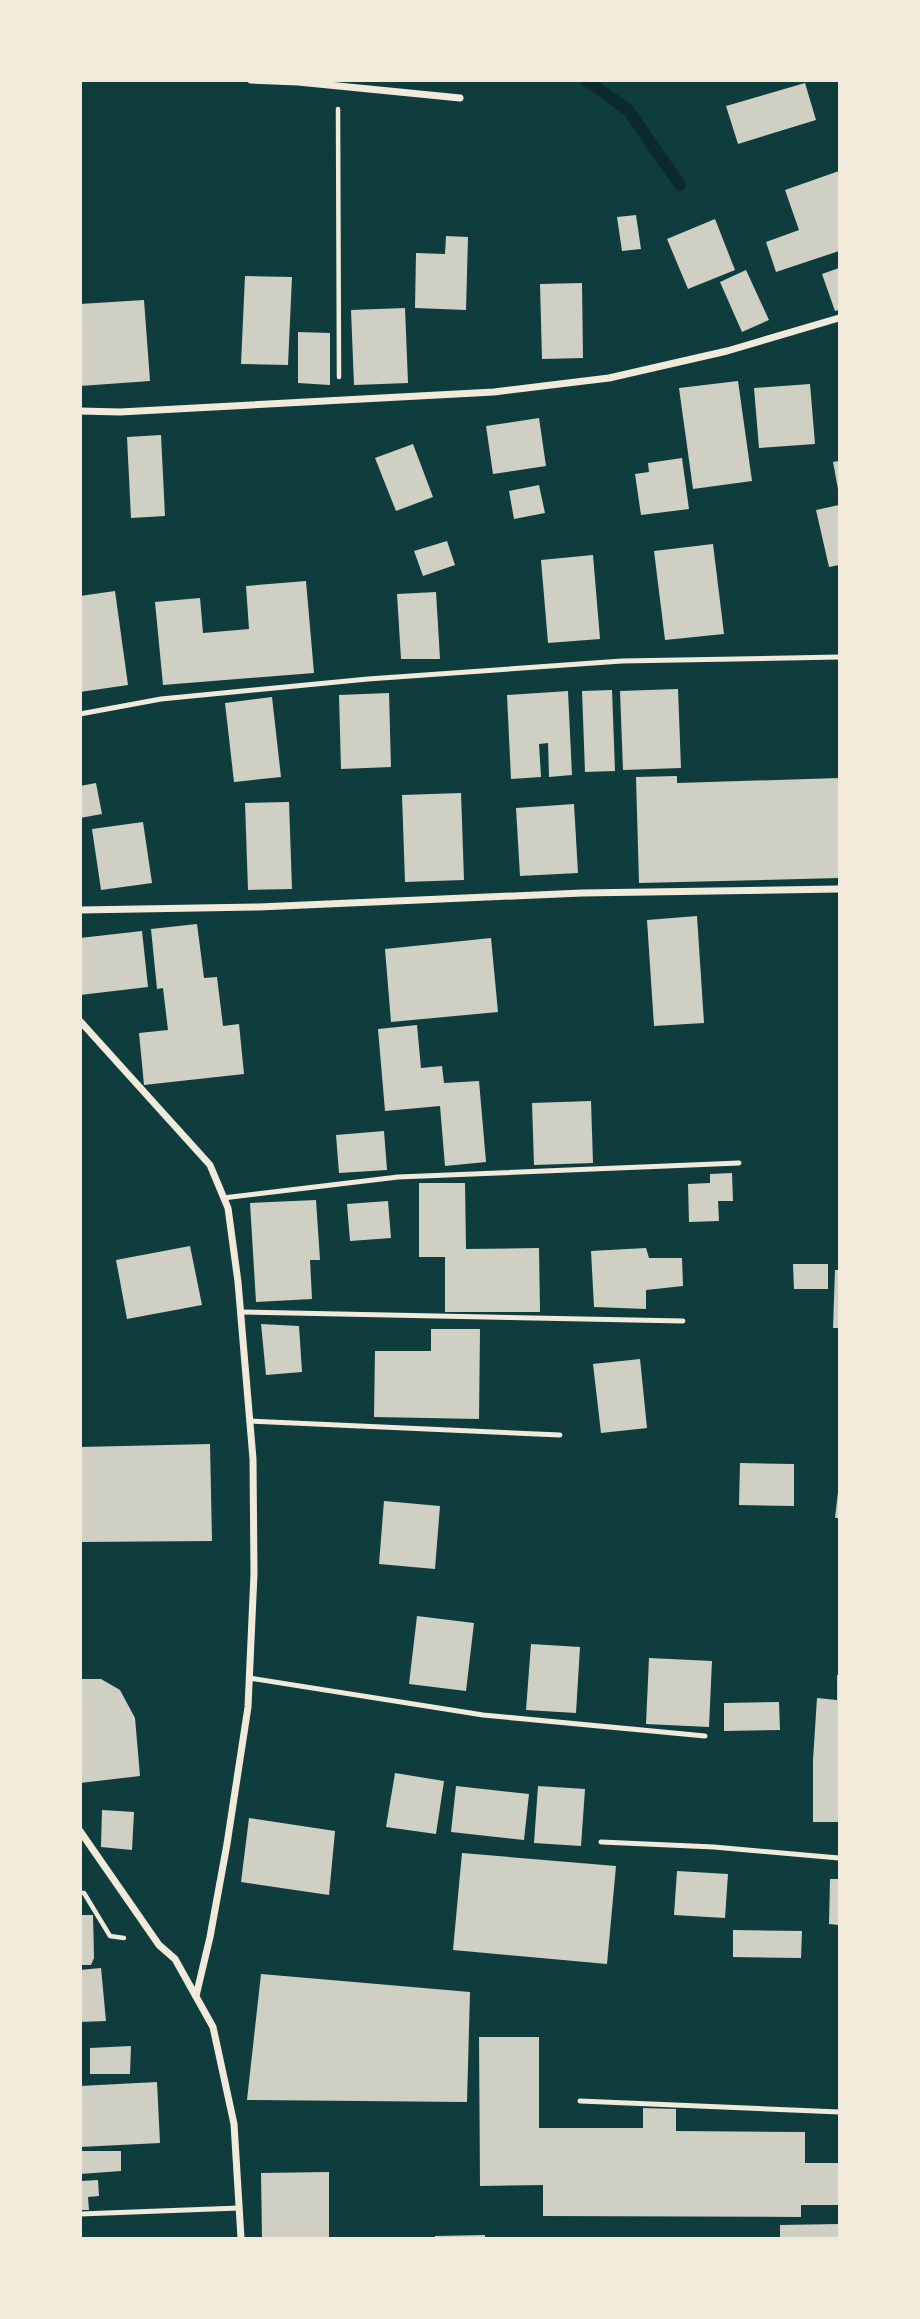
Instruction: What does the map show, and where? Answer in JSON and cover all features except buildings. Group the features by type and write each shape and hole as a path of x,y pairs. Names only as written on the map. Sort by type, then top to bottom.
{"street":[{"path":"251,80 298,81 460,98"},
{"path":"80,411 120,412 494,392 609,378 727,351 839,318"},
{"path":"80,910 259,907 582,893 839,890"},
{"path":"80,1021 210,1165 228,1208 253,1459 254,1574 248,1707 227,1844 196,1996"},
{"path":"80,1832 159,1945 175,1959 213,2027 234,2124 241,2238"}],"lane":[{"path":"80,714 161,699 368,679 622,661 839,657"},
{"path":"223,1198 398,1177 738,1163"},
{"path":"240,1312 683,1321"},
{"path":"249,1421 560,1435"},
{"path":"249,1678 484,1715 705,1737"},
{"path":"601,1842 714,1847 839,1858"},
{"path":"580,2101 839,2112"},
{"path":"80,2214 239,2208"}],"path":[{"path":"338,87 339,399"}],"waterway":[{"path":"586,80 628,110 680,185"}]}
